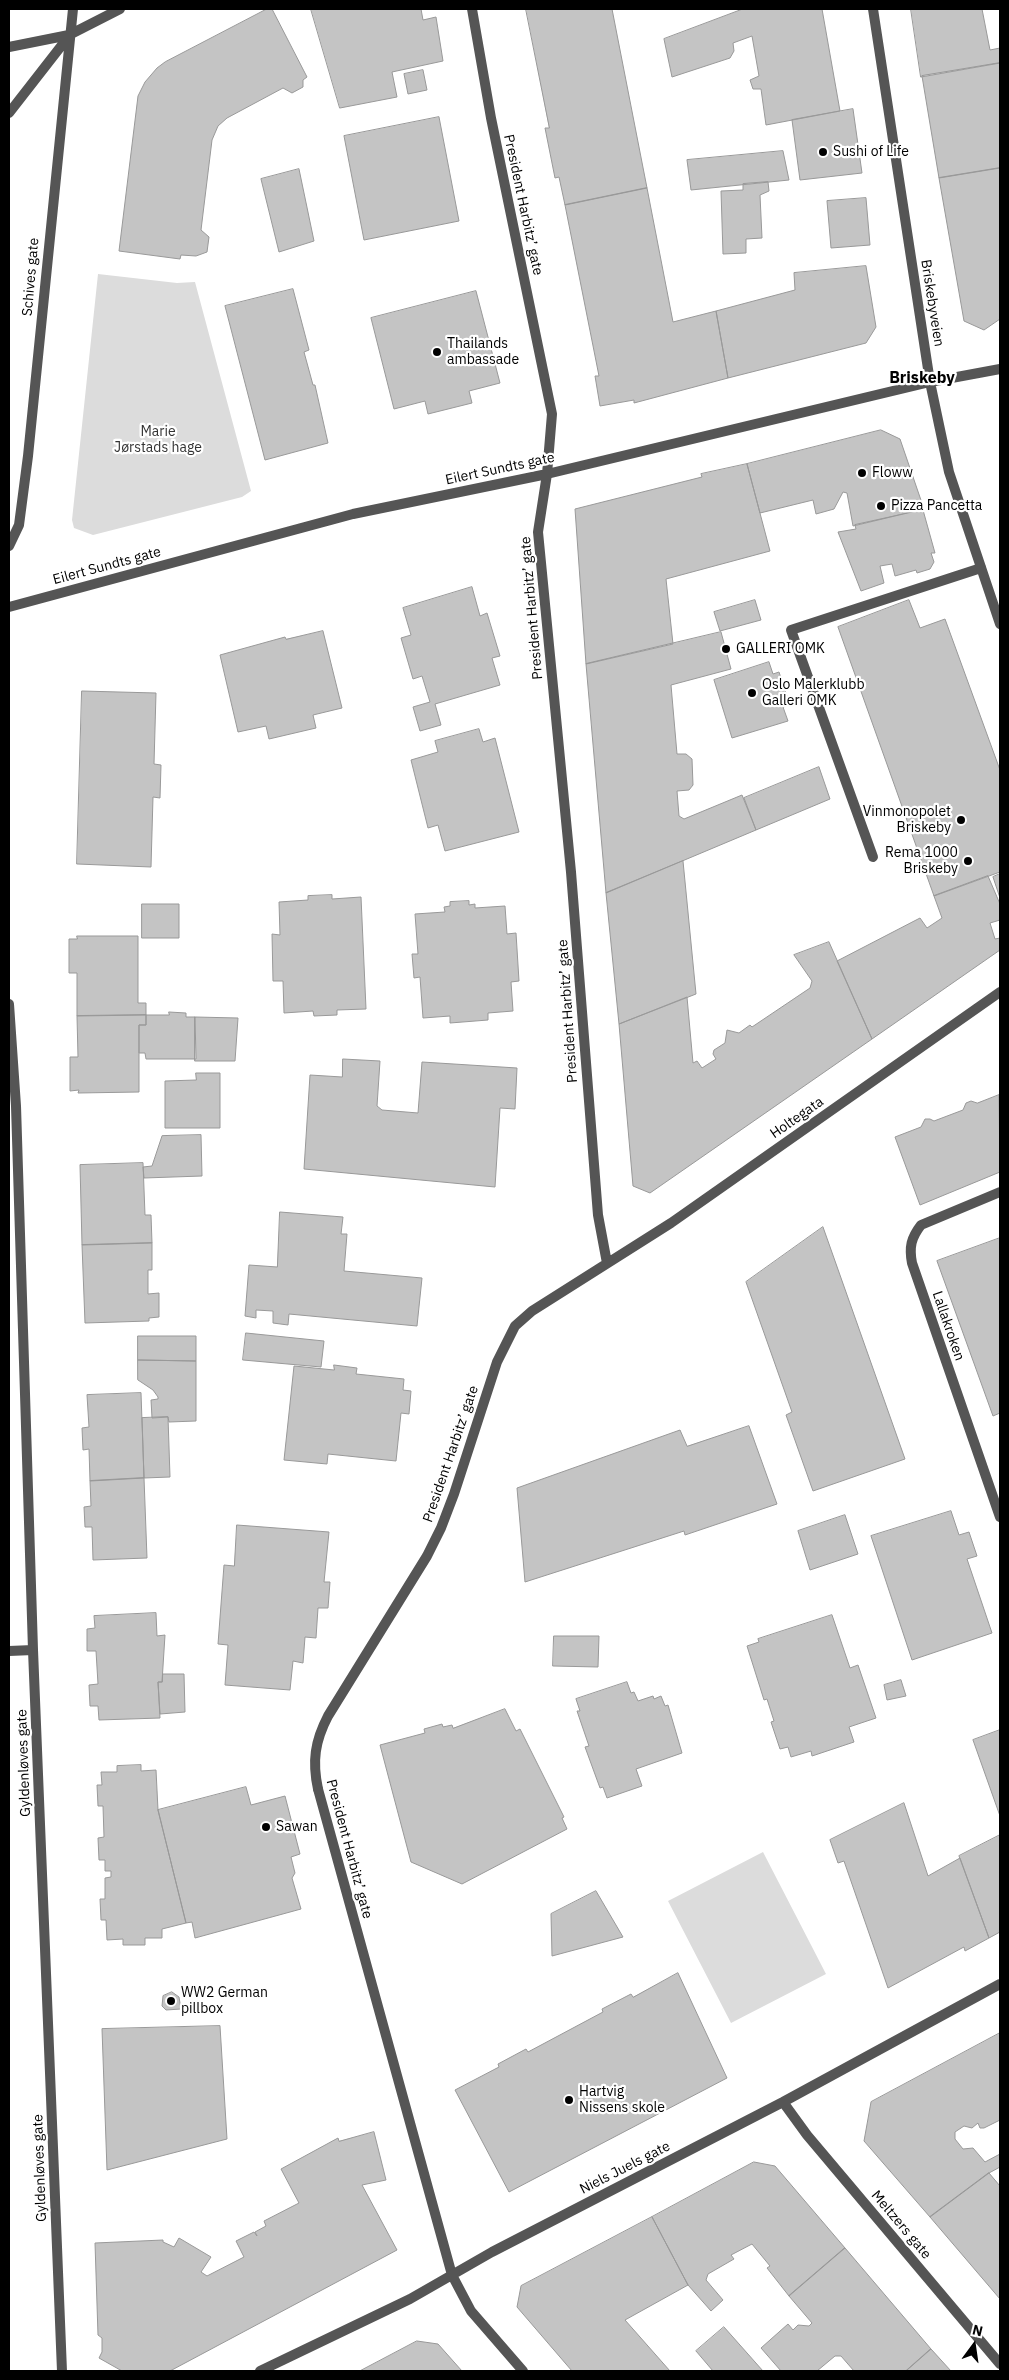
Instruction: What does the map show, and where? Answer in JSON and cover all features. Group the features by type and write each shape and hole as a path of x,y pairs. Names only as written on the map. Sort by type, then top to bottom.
{"street":[{"name":"Schives gate","path":"9,546 19,524 28,456 73,9"},
{"path":"9,47 69,35 120,9"},
{"name":"President Harbitz’ gate","path":"472,9 492,118 552,414 547,474 538,532 572,882 592,1152 598,1215 607,1263 532,1311 515,1326 497,1362 441,1528 427,1556 328,1716 318,1734 314,1751 318,1789 452,2275 471,2310 523,2371"},
{"name":"Briskebyveien","path":"873,9 930,382 949,472 1000,624"},
{"path":"9,113 69,35"},
{"name":"Eilert Sundts gate","path":"9,606 353,514 547,474 930,382 1000,369"},
{"path":"873,857 791,630 982,568"},
{"name":"Holtegata","path":"607,1263 671,1223 1000,992"},
{"name":"Gyldenløves gate","path":"9,1004 16,1106 33,1650 62,2371"},
{"name":"Lallakroken","path":"1000,1192 921,1225 913,1235 909,1248 912,1263 1000,1517"},
{"path":"9,1651 33,1650"},
{"name":"Niels Juels gate","path":"260,2371 410,2299 492,2252 783,2102 1000,1984"},
{"name":"Meltzers gate","path":"783,2102 806,2134 1000,2364"}],"green space":[{"name":"Marie Jørstads hage","path":"98,274 177,283 195,282 251,491 242,497 93,535 74,528 72,520"},
{"path":"763,1852 826,1974 731,2023 668,1901"}],"building":[{"path":"267,9 272,9 307,77 303,80 303,87 292,93 283,88 227,118 218,126 212,140 201,230 209,237 207,252 196,256 181,255 180,259 119,251 138,96 145,82 165,62"},
{"path":"311,9 421,9 423,20 436,17 443,61 392,72 397,97 340,108"},
{"path":"526,9 612,9 647,188 565,205 559,177 555,178 545,128 549,128"},
{"path":"743,9 822,9 840,111 766,125 761,89 753,89 750,80 759,76 752,36 733,43 734,51 730,58 672,77 664,39"},
{"path":"911,9 982,9 990,50 1000,48 1000,63 921,77"},
{"path":"1000,63 1000,168 939,178 922,76"},
{"path":"423,70 427,90 408,94 404,74"},
{"path":"853,109 862,173 800,180 792,120"},
{"path":"439,117 459,221 364,240 344,136"},
{"path":"783,151 789,180 691,190 687,160"},
{"path":"1000,168 1000,319 984,330 964,321 939,178"},
{"path":"299,169 314,241 279,252 261,179"},
{"path":"768,182 769,191 760,195 762,238 746,239 746,253 723,254 721,191 743,190 743,184"},
{"path":"647,188 673,322 716,311 728,378 634,403 634,400 600,406 595,376 599,376 565,205"},
{"path":"866,198 870,245 831,248 827,201"},
{"path":"866,266 876,327 866,343 728,378 716,311 795,290 794,273"},
{"path":"293,289 309,350 304,352 313,385 315,385 328,443 265,460 225,306"},
{"path":"476,291 500,383 469,391 472,403 428,414 425,401 394,409 371,318"},
{"path":"881,430 900,439 924,509 853,526 847,493 843,492 834,509 816,514 813,500 760,513 747,464"},
{"path":"747,464 770,551 666,579 673,644 586,664 575,509 702,477 701,474"},
{"path":"923,510 935,553 931,553 934,562 930,569 917,573 916,570 895,576 892,564 880,566 884,583 861,591 838,532 856,529 855,525"},
{"path":"472,587 480,616 487,613 500,656 492,658 500,685 435,704 441,725 420,731 413,707 430,702 422,676 413,679 401,638 411,635 403,608"},
{"path":"755,600 761,620 720,631 714,612"},
{"path":"909,600 920,628 945,619 1000,770 1000,872 934,896 838,627"},
{"path":"323,631 342,708 313,715 316,728 269,739 266,726 238,732 220,655 285,637 286,639"},
{"path":"721,632 731,669 671,685 677,754 686,754 692,759 693,785 689,790 677,791 679,816 684,819 742,795 756,830 606,893 586,664"},
{"name":"Oslo Malerklubb Galleri OMK","path":"769,662 773,674 779,672 790,705 783,707 788,721 732,738 714,680"},
{"path":"82,691 156,693 154,764 161,765 160,798 153,797 151,867 77,864"},
{"path":"479,729 483,742 495,738 519,832 445,851 438,825 428,828 411,760 438,752 435,741"},
{"path":"819,767 830,799 756,830 744,798"},
{"path":"683,861 696,994 619,1024 606,893"},
{"path":"1000,874 1000,898 993,877"},
{"path":"988,876 1000,904 1000,920 990,923 995,939 1000,938 1000,950 872,1039 837,961 920,918 927,928 942,918 934,896"},
{"path":"332,895 332,899 361,897 366,1009 337,1010 337,1015 314,1016 313,1011 284,1013 283,981 273,981 272,934 280,935 279,902 308,900 308,896"},
{"path":"469,901 469,905 475,904 475,908 505,906 507,934 516,933 519,981 511,982 513,1011 488,1013 488,1020 450,1023 450,1016 423,1018 420,977 414,978 412,954 418,954 415,914 445,912 444,907 450,906 450,902"},
{"path":"142,904 179,904 179,938 142,938"},
{"path":"77,936 138,936 138,1003 146,1003 146,1015 77,1016 77,973 69,973 69,939 77,939"},
{"path":"829,942 872,1039 650,1193 633,1186 619,1024 687,997 693,1063 697,1061 702,1068 716,1059 713,1054 714,1050 725,1043 727,1030 739,1033 750,1025 752,1027 810,988 812,981 794,955"},
{"path":"169,1012 186,1013 186,1017 195,1017 196,1059 146,1059 145,1053 139,1053 139,1025 146,1025 146,1015 169,1015"},
{"path":"146,1015 146,1025 139,1025 139,1092 78,1093 79,1090 70,1091 70,1057 78,1057 77,1016"},
{"path":"195,1017 238,1018 235,1061 195,1061"},
{"path":"343,1059 380,1061 377,1106 382,1110 418,1113 422,1062 517,1068 515,1109 500,1108 495,1187 304,1169 310,1075 342,1077"},
{"path":"196,1073 220,1073 220,1128 165,1128 165,1081 196,1080"},
{"path":"999,1095 1000,1172 920,1205 895,1137 921,1127 925,1119 934,1121 963,1110 966,1103 971,1101 977,1103"},
{"path":"201,1135 202,1176 144,1178 143,1167 152,1166 162,1136"},
{"path":"143,1163 145,1215 151,1215 152,1243 82,1245 80,1165"},
{"path":"280,1212 343,1217 341,1234 347,1234 344,1271 422,1278 417,1326 289,1314 288,1325 273,1323 273,1311 256,1310 256,1318 245,1316 249,1265 277,1267"},
{"path":"823,1227 905,1459 813,1491 786,1415 792,1412 746,1282"},
{"path":"1000,1238 1000,1413 993,1416 937,1261"},
{"path":"152,1243 152,1270 148,1270 148,1294 159,1293 159,1317 149,1318 149,1321 85,1323 82,1245"},
{"path":"246,1333 324,1341 321,1367 243,1360"},
{"path":"138,1336 196,1336 196,1361 138,1360"},
{"path":"138,1360 196,1361 196,1421 169,1422 168,1417 152,1418 151,1400 158,1399 158,1397 153,1390 138,1380"},
{"path":"334,1365 357,1368 356,1374 404,1379 403,1390 411,1391 409,1414 401,1413 396,1461 328,1454 327,1464 284,1460 294,1366 334,1370"},
{"path":"141,1393 144,1478 90,1481 89,1449 83,1450 82,1428 89,1427 87,1395"},
{"path":"168,1417 170,1477 144,1478 142,1418"},
{"path":"749,1426 777,1504 685,1535 684,1531 525,1582 517,1488 680,1430 687,1446"},
{"path":"144,1478 147,1558 93,1560 92,1527 85,1527 84,1507 91,1506 90,1481"},
{"path":"951,1511 959,1535 969,1532 977,1556 967,1559 992,1633 912,1660 871,1536"},
{"path":"845,1515 858,1554 810,1570 798,1531"},
{"path":"237,1525 329,1532 324,1582 330,1582 328,1608 318,1608 316,1638 305,1637 303,1663 293,1661 290,1690 225,1685 228,1645 218,1644 224,1565 234,1566"},
{"path":"156,1613 157,1636 165,1635 162,1682 158,1682 160,1718 99,1720 98,1706 90,1706 89,1685 98,1684 96,1651 87,1651 87,1629 95,1628 94,1616"},
{"path":"832,1615 850,1668 858,1665 876,1718 849,1727 854,1742 812,1756 811,1751 791,1757 788,1747 780,1749 771,1722 774,1721 767,1699 764,1700 747,1646 759,1642 758,1639"},
{"path":"554,1636 599,1636 598,1667 553,1666"},
{"path":"163,1674 184,1674 185,1712 160,1714 158,1682 162,1682"},
{"path":"901,1680 906,1696 887,1700 884,1685"},
{"path":"627,1682 631,1693 634,1692 638,1701 653,1696 654,1699 661,1696 665,1706 668,1705 682,1753 636,1769 642,1786 607,1798 603,1787 600,1788 585,1747 589,1746 577,1711 580,1711 576,1699"},
{"path":"505,1709 516,1731 520,1729 564,1817 562,1818 567,1829 462,1884 411,1862 380,1745 425,1733 424,1729 442,1724 443,1727 452,1725 453,1728"},
{"path":"1000,1730 1000,1816 973,1740"},
{"path":"141,1765 141,1771 156,1770 158,1810 186,1923 162,1929 162,1938 145,1938 145,1945 123,1945 123,1939 107,1940 106,1920 101,1920 100,1899 105,1899 105,1878 111,1877 111,1871 105,1871 105,1860 99,1860 98,1838 104,1837 103,1806 98,1806 97,1785 102,1785 101,1772 117,1772 117,1766"},
{"path":"246,1787 251,1805 285,1796 300,1854 291,1857 295,1873 292,1878 301,1909 195,1938 192,1922 186,1923 158,1810"},
{"path":"904,1803 928,1876 960,1858 989,1938 965,1951 964,1947 888,1988 844,1861 838,1863 830,1840"},
{"path":"1000,1835 1000,1932 989,1938 959,1856"},
{"path":"596,1891 623,1937 552,1956 551,1914"},
{"path":"678,1973 727,2078 509,2192 455,2090 499,2067 498,2064 526,2049 528,2052 603,2012 602,2009 631,1994 633,1997"},
{"name":"WW2 German pillbox","path":"172,1992 179,1997 181,2009 166,2010 162,2006 163,1996"},
{"path":"220,2026 227,2139 107,2170 102,2029"},
{"path":"1000,2033 1000,2120 984,2128 980,2128 978,2123 972,2128 964,2126 955,2132 955,2139 963,2149 973,2148 985,2162 1000,2154 1000,2167 989,2173 930,2217 864,2141 871,2102"},
{"path":"374,2132 386,2180 362,2185 397,2250 170,2371 122,2371 99,2358 102,2352 102,2338 98,2335 95,2243 163,2240 163,2242 174,2247 179,2238 211,2257 201,2272 207,2276 244,2257 236,2241 254,2232 257,2236 255,2232 266,2226 264,2221 299,2203 281,2169 338,2138 339,2141"},
{"path":"754,2162 775,2166 845,2248 789,2296 767,2268 770,2266 752,2244 731,2255 734,2259 708,2274 706,2280 723,2300 711,2311 688,2285 652,2217"},
{"path":"989,2173 1000,2186 1000,2299 930,2217"},
{"path":"652,2217 688,2285 625,2320 670,2371 572,2371 517,2307 521,2286"},
{"path":"845,2248 931,2349 906,2371 854,2371 841,2356 835,2356 817,2371 781,2371 761,2348 788,2324 793,2330 798,2325 809,2326 812,2323 789,2296"},
{"path":"724,2327 763,2371 713,2371 696,2351"},
{"path":"417,2341 438,2344 462,2371 360,2371"},
{"path":"931,2349 951,2371 906,2371"}],"place":[{"name":"Sushi of Life","path":"823,152"},
{"name":"Thailands ambassade","path":"437,352"},
{"name":"Floww","path":"862,473"},
{"name":"Pizza Pancetta","path":"881,506"},
{"name":"GALLERI OMK","path":"726,649"},
{"name":"Oslo Malerklubb Galleri OMK","path":"752,693"},
{"name":"Vinmonopolet Briskeby","path":"961,820"},
{"name":"Rema 1000 Briskeby","path":"968,861"},
{"name":"Sawan","path":"266,1827"},
{"name":"WW2 German pillbox","path":"171,2001"},
{"name":"Hartvig Nissens skole","path":"569,2100"}],"district":[{"name":"Briskeby","path":"922,378"}]}
